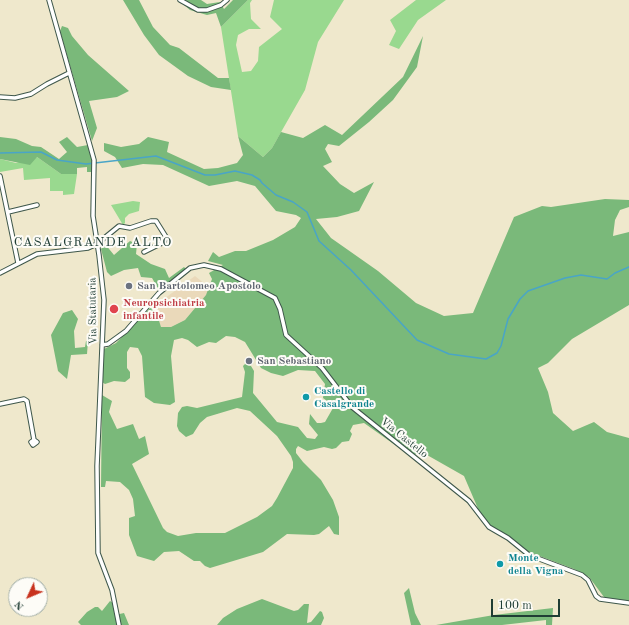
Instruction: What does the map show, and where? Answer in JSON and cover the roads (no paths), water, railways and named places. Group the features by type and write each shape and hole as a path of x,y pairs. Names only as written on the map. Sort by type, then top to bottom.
{"street":[{"name":"Via Statutaria","path":"49,0 95,166 93,216 104,298 97,466 98,553 112,590 119,625"},
{"path":"180,0 198,10 207,10 221,5 227,0"},
{"path":"0,97 15,98 31,94 69,73"},
{"path":"0,176 18,263"},
{"path":"8,212 37,206"},
{"path":"0,273 37,254 88,248 97,244 119,226 130,228 151,221 156,221 166,237 164,242 144,252"},
{"name":"Via Castello","path":"102,345 108,344 126,330 155,297 186,270 200,265 221,269 272,295 279,305 286,335 322,368 352,407 469,501 489,527 508,538 529,555 582,575 588,580 596,596 600,599 629,603"},
{"path":"0,404 24,399 27,401 34,440"}],"waterway":[{"path":"0,153 41,152 57,160 86,164 156,156 205,175 215,175 235,171 252,175 260,180 276,195 293,202 307,212 319,241 351,270 417,340 449,354 486,359 497,353 501,346 508,319 520,299 528,291 565,278 581,275 607,279 615,273 629,267"}],"place":[{"name":"San Bartolomeo Apostolo","path":"129,286"},
{"name":"Neuropsichiatria infantile","path":"114,309"},
{"name":"San Sebastiano","path":"249,361"},
{"name":"Castello di Casalgrande","path":"306,397"},
{"name":"Monte della Vigna","path":"500,564"}],"district":[{"name":"CASALGRANDE ALTO","path":"93,243"}]}
